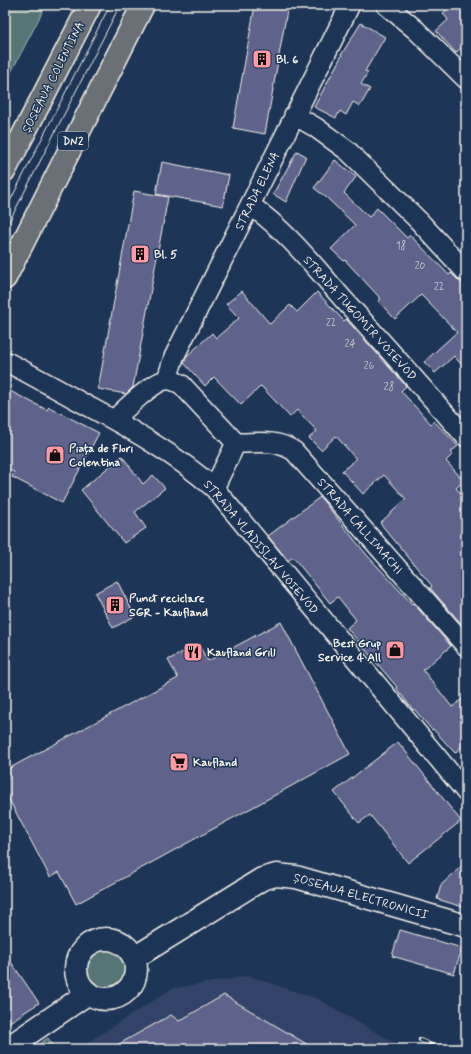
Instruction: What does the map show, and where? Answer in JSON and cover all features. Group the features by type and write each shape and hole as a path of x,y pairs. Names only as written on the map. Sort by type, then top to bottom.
{"main road":[{"name":"ȘOSEAUA COLENTINA","path":"5,170 90,5"},
{"name":"DN2","path":"5,278 143,5"}],"street":[{"name":"STRADA ELENA","path":"167,379 174,357 350,5"},
{"path":"386,5 416,30 466,79"},
{"path":"294,115 334,140 352,155 419,220 466,272"},
{"name":"STRADA TUGOMIR VOIEVOD","path":"250,205 280,230 340,294 466,437"},
{"name":"STRADA VLADISLAV VOIEVOD","path":"5,361 114,420 166,451 187,465 214,488 466,792"},
{"path":"114,420 156,384 167,379 181,384 236,443 214,488"},
{"name":"STRADA CALLIMACHI","path":"236,443 277,443 294,451 466,646"},
{"name":"ȘOSEAUA ELECTRONICII","path":"134,958 262,879 276,875 296,877 466,926"},
{"path":"106,939 116,941 125,946 134,958 136,969 135,978 129,989 124,994 116,998 105,1000 92,997 87,994 78,982 75,970 76,960 88,944 97,940 106,939"},
{"path":"6,1049 87,994"}],"shaded area":[{"path":"249,976 318,999 405,1049 77,1049 173,988"}],"green space":[{"path":"8,5 46,5 5,84 5,12"},
{"path":"100,939 112,939 123,944 131,952 136,963 134,981 123,994 112,999 100,999 89,994 81,986 76,975 76,963 81,952 89,944"},
{"path":"48,1038 56,1049 31,1049"}],"building":[{"name":"Bl. 6","path":"255,5 288,5 265,134 233,128"},
{"path":"452,5 466,5 466,43 456,53 436,31 448,20 443,13"},
{"path":"361,23 385,37 365,71 368,72 361,84 370,89 360,106 353,102 346,115 340,111 336,118 314,107 341,55"},
{"path":"297,151 306,156 286,202 273,194"},
{"path":"335,160 356,177 344,193 369,217 377,208 407,238 410,235 449,275 451,273 466,288 466,370 454,356 435,373 424,362 457,332 421,295 395,319 378,301 381,299 345,260 344,261 331,249 355,225 327,198 314,188"},
{"path":"162,162 229,175 223,206 156,194"},
{"name":"Bl. 5","path":"134,191 168,197 133,387 126,394 98,389"},
{"path":"242,291 270,324 290,305 297,312 317,292 344,321 346,319 406,386 401,391 431,424 434,421 458,446 451,452 453,454 446,461 464,481 456,488 466,499 466,629 430,588 432,586 380,523 406,499 384,475 363,494 342,471 356,459 336,436 321,450 309,438 317,431 297,410 290,417 261,386 241,405 214,377 205,386 184,363 187,356 212,333 216,338 239,318 226,304"},
{"name":"Piața de Flori Colentina","path":"10,391 47,410 49,407 99,433 62,503 12,477 14,472 5,468 5,402"},
{"path":"122,456 143,484 153,475 165,488 135,512 146,528 124,543 81,490"},
{"path":"320,497 366,554 412,604 413,603 451,646 423,670 452,707 466,696 466,743 455,753 414,709 413,710 396,688 397,687 347,628 356,620 338,597 330,603 293,557 288,561 268,536"},
{"name":"Punct reciclare SGR - Kaufland","path":"117,581 135,616 113,628 95,593"},
{"name":"Kaufland","path":"281,622 350,754 76,904 59,872 50,877 5,792 5,779 10,776 6,770 178,678 168,660 198,644 208,661"},
{"path":"398,742 461,821 408,863 370,815 359,823 334,792"},
{"path":"466,862 466,908 437,899 441,885"},
{"path":"400,930 462,948 454,974 392,956"},
{"path":"5,953 39,1003 5,1025"},
{"path":"224,995 315,1049 110,1049 171,1015 179,1021"}],"tram line":[{"path":"5,211 110,5"},
{"path":"5,230 120,5"}],"railway":[{"path":"420,1040 440,1049"}],"place":[{"name":"Bl. 6","path":"262,59"},
{"name":"Bl. 5","path":"140,254"},
{"name":"Piața de Flori Colentina","path":"55,455"},
{"name":"Punct reciclare SGR - Kaufland","path":"115,605"},
{"name":"Best Grup Service 4 All","path":"395,650"},
{"name":"Kaufland Grill","path":"193,652"},
{"name":"Kaufland","path":"179,762"}]}
